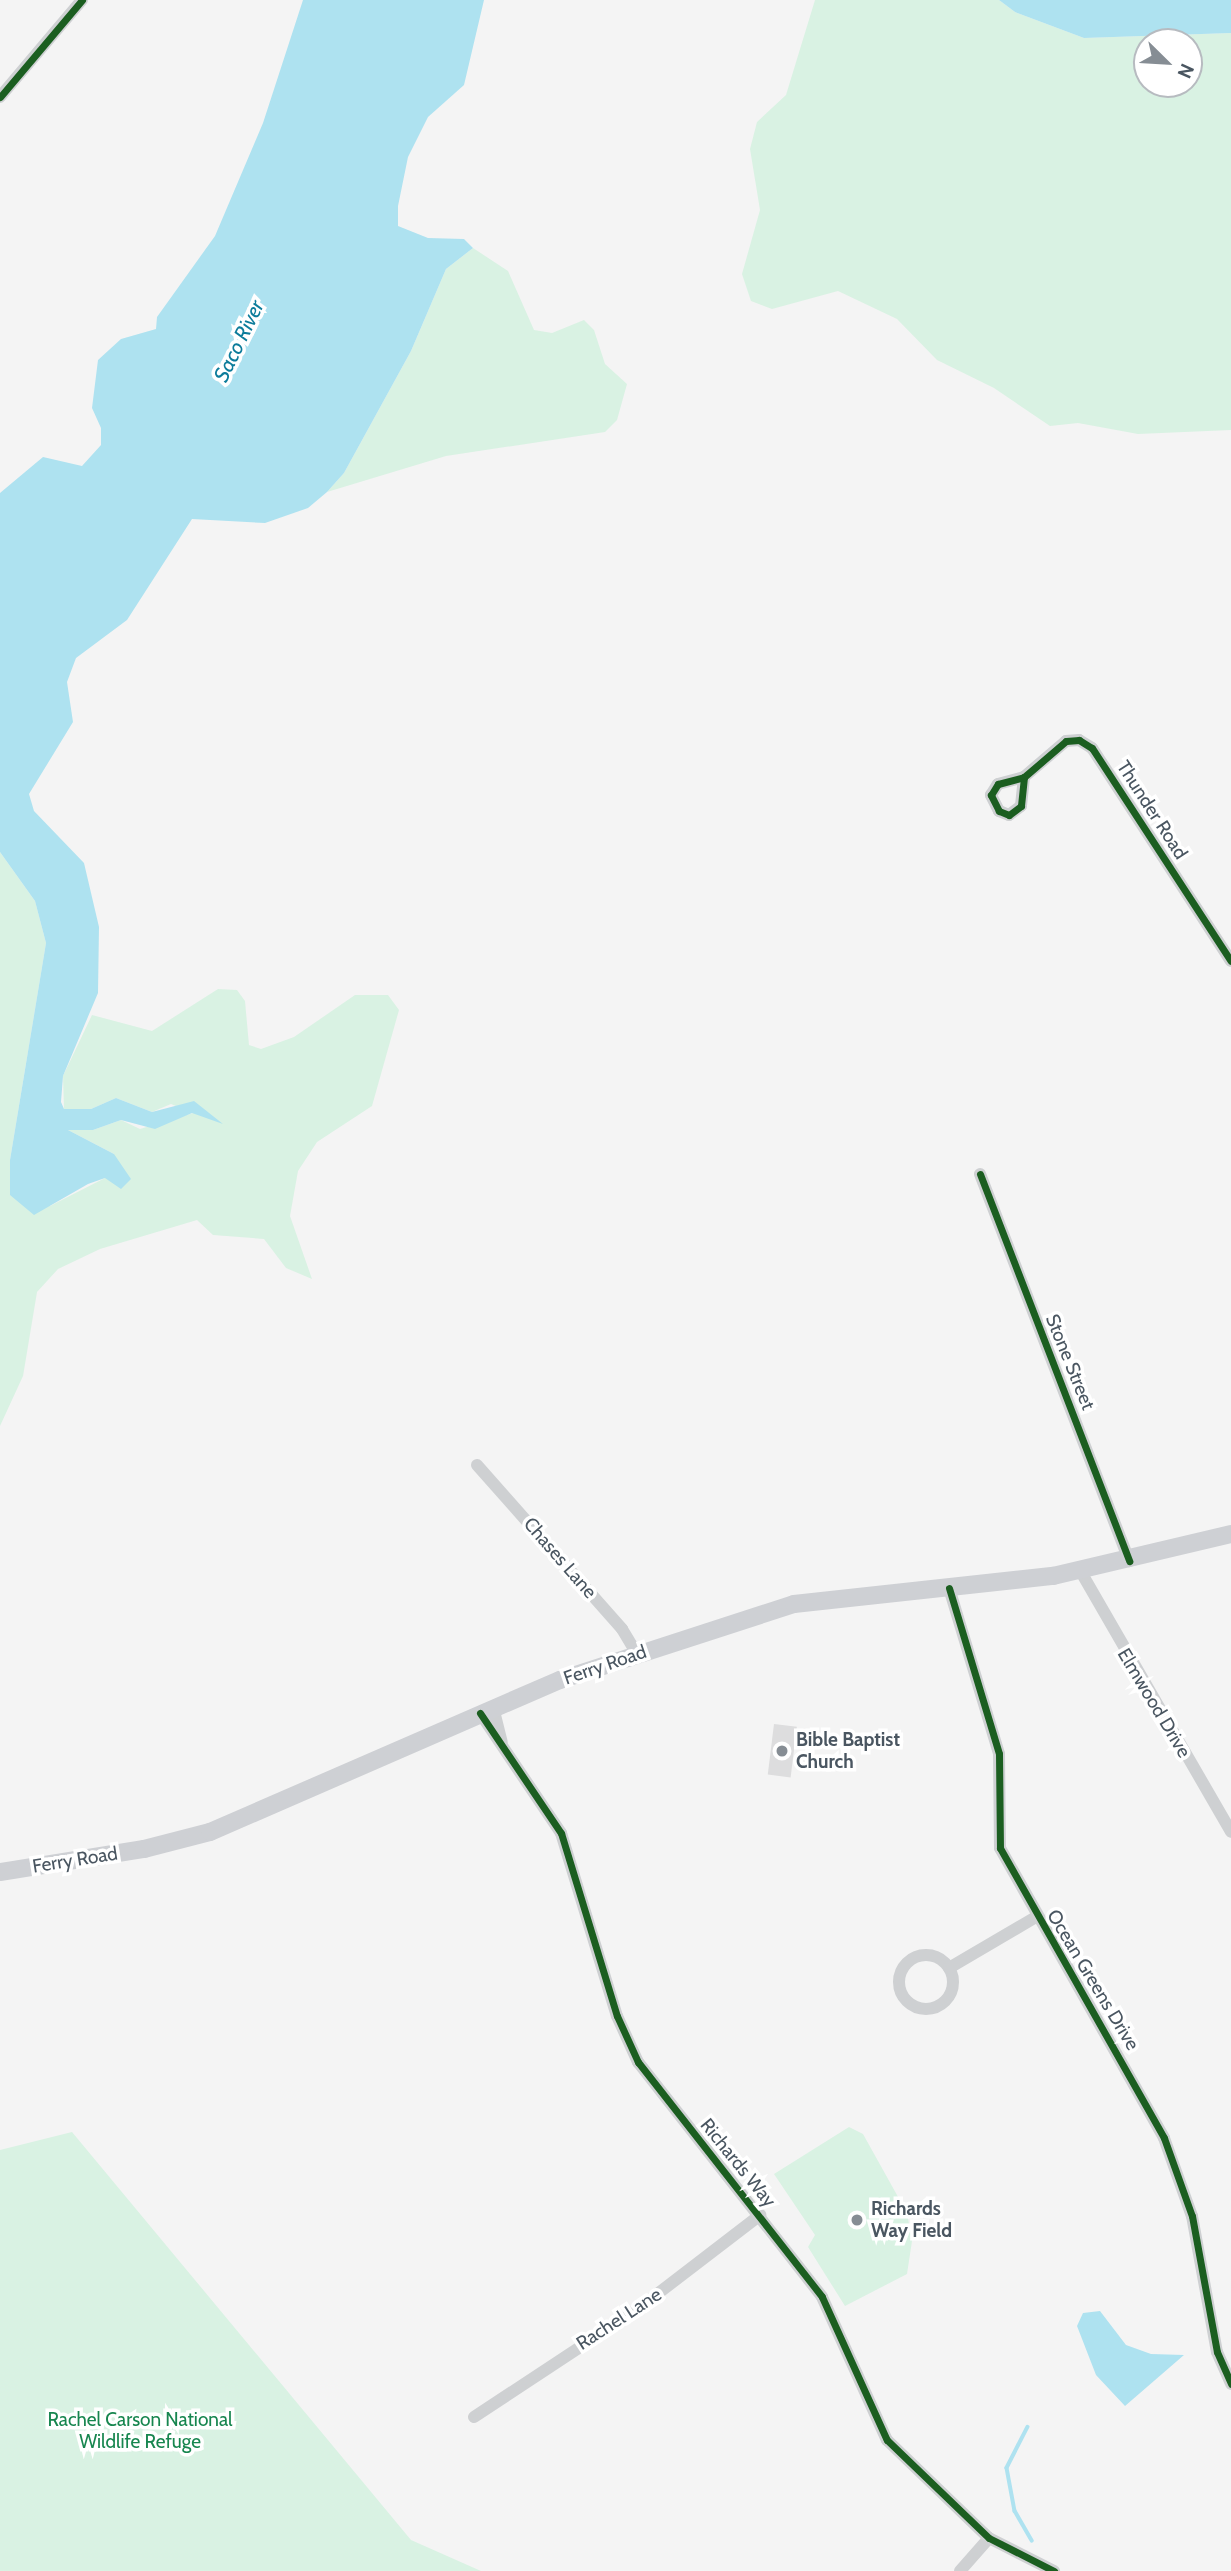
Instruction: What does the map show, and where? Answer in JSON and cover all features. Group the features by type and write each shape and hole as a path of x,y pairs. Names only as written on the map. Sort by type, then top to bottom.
{"main road":[{"name":"Ferry Road","path":"0,1872 144,1849 210,1832 486,1710 637,1654 794,1604 1081,1572 1231,1534"}],"street":[{"path":"0,97 82,0"},
{"name":"Thunder Road","path":"1024,776 1066,741 1079,740 1093,748 1231,961"},
{"name":"Stone Street","path":"980,1174 1129,1561"},
{"name":"Chases Lane","path":"477,1465 622,1629 637,1654"},
{"name":"Elmwood Drive","path":"1081,1572 1231,1832"},
{"name":"Ocean Greens Drive","path":"949,1588 999,1754 1000,1848 1036,1917 1164,2138 1192,2216 1217,2352 1231,2384"},
{"name":"Richards Way","path":"486,1710 502,1742 564,1840 632,2052 828,2305 892,2447 989,2538 1054,2571"},
{"path":"949,1968 1036,1917"},
{"path":"932,1956 949,1968 953,1986 938,2006 920,2008 904,1998 901,1973 913,1959 932,1956"},
{"name":"Rachel Lane","path":"474,2417 639,2308 760,2215"},
{"path":"960,2571 989,2538"}],"green space":[{"path":"815,0 999,0 1015,12 1084,38 1133,36 1133,98 1203,98 1203,34 1231,33 1231,430 1138,434 1078,423 1050,426 994,388 937,360 897,319 838,291 772,309 751,301 742,274 760,210 750,149 757,122 786,95"},
{"path":"473,248 508,271 534,330 552,333 584,320 594,330 605,364 627,384 617,420 605,432 446,456 327,492 344,473 411,351 446,269"},
{"path":"0,852 35,901 46,943 10,1160 10,1195 50,1206 105,1178 114,1154 68,1130 93,1130 121,1120 140,1129 193,1113 171,1104 152,1112 116,1098 91,1109 64,1109 63,1076 92,1015 152,1031 218,989 237,990 245,1001 249,1045 261,1049 294,1037 355,995 388,995 399,1010 372,1106 317,1142 298,1171 290,1216 312,1279 286,1268 264,1239 213,1235 197,1220 100,1249 58,1269 37,1292 23,1376 0,1426"},
{"name":"Richards Way Field","path":"849,2127 863,2134 907,2213 912,2241 907,2274 845,2306 808,2247 815,2235 774,2174"},
{"name":"Rachel Carson National Wildlife Refuge","path":"72,2132 411,2540 481,2571 0,2571 0,2150"}],"water":[{"name":"Saco River","path":"303,0 484,0 464,85 428,117 408,157 398,206 398,226 428,238 464,239 473,248 446,269 411,351 344,473 327,492 308,508 265,523 192,519 127,620 76,658 67,682 73,722 29,794 34,811 84,863 99,927 98,993 63,1076 61,1102 64,1109 91,1109 116,1098 152,1112 194,1101 223,1124 192,1113 155,1129 121,1120 93,1130 68,1130 114,1154 131,1179 121,1189 105,1178 88,1184 34,1215 10,1195 10,1160 46,943 35,901 0,852 0,493 43,457 82,466 101,445 101,428 92,408 98,360 121,339 156,329 157,317 215,236 263,123"},
{"path":"999,0 1231,0 1231,33 1203,34 1203,28 1133,28 1133,36 1084,38 1015,12"},
{"path":"1100,2311 1126,2345 1151,2354 1184,2355 1125,2406 1096,2375 1077,2326 1083,2313"}],"building":[{"name":"Bible Baptist Church","path":"774,1724 797,1727 791,1777 768,1775"}],"waterway":[{"path":"1028,2427 1007,2468 1015,2511 1032,2541"}],"cycle path":[{"path":"0,97 82,0"},
{"path":"1024,777 1021,806 1009,815 999,811 991,795 998,784 1024,777 1066,741 1079,740 1092,748 1231,961"},
{"path":"980,1174 1129,1561"},
{"path":"949,1588 999,1754 1000,1848 1164,2138 1192,2216 1217,2352 1231,2384"},
{"path":"480,1713 561,1833 617,2016 638,2062 822,2297 887,2440 989,2538 1054,2571"}],"place":[{"name":"Bible Baptist Church","path":"782,1751"},
{"name":"Richards Way Field","path":"857,2220"}]}
